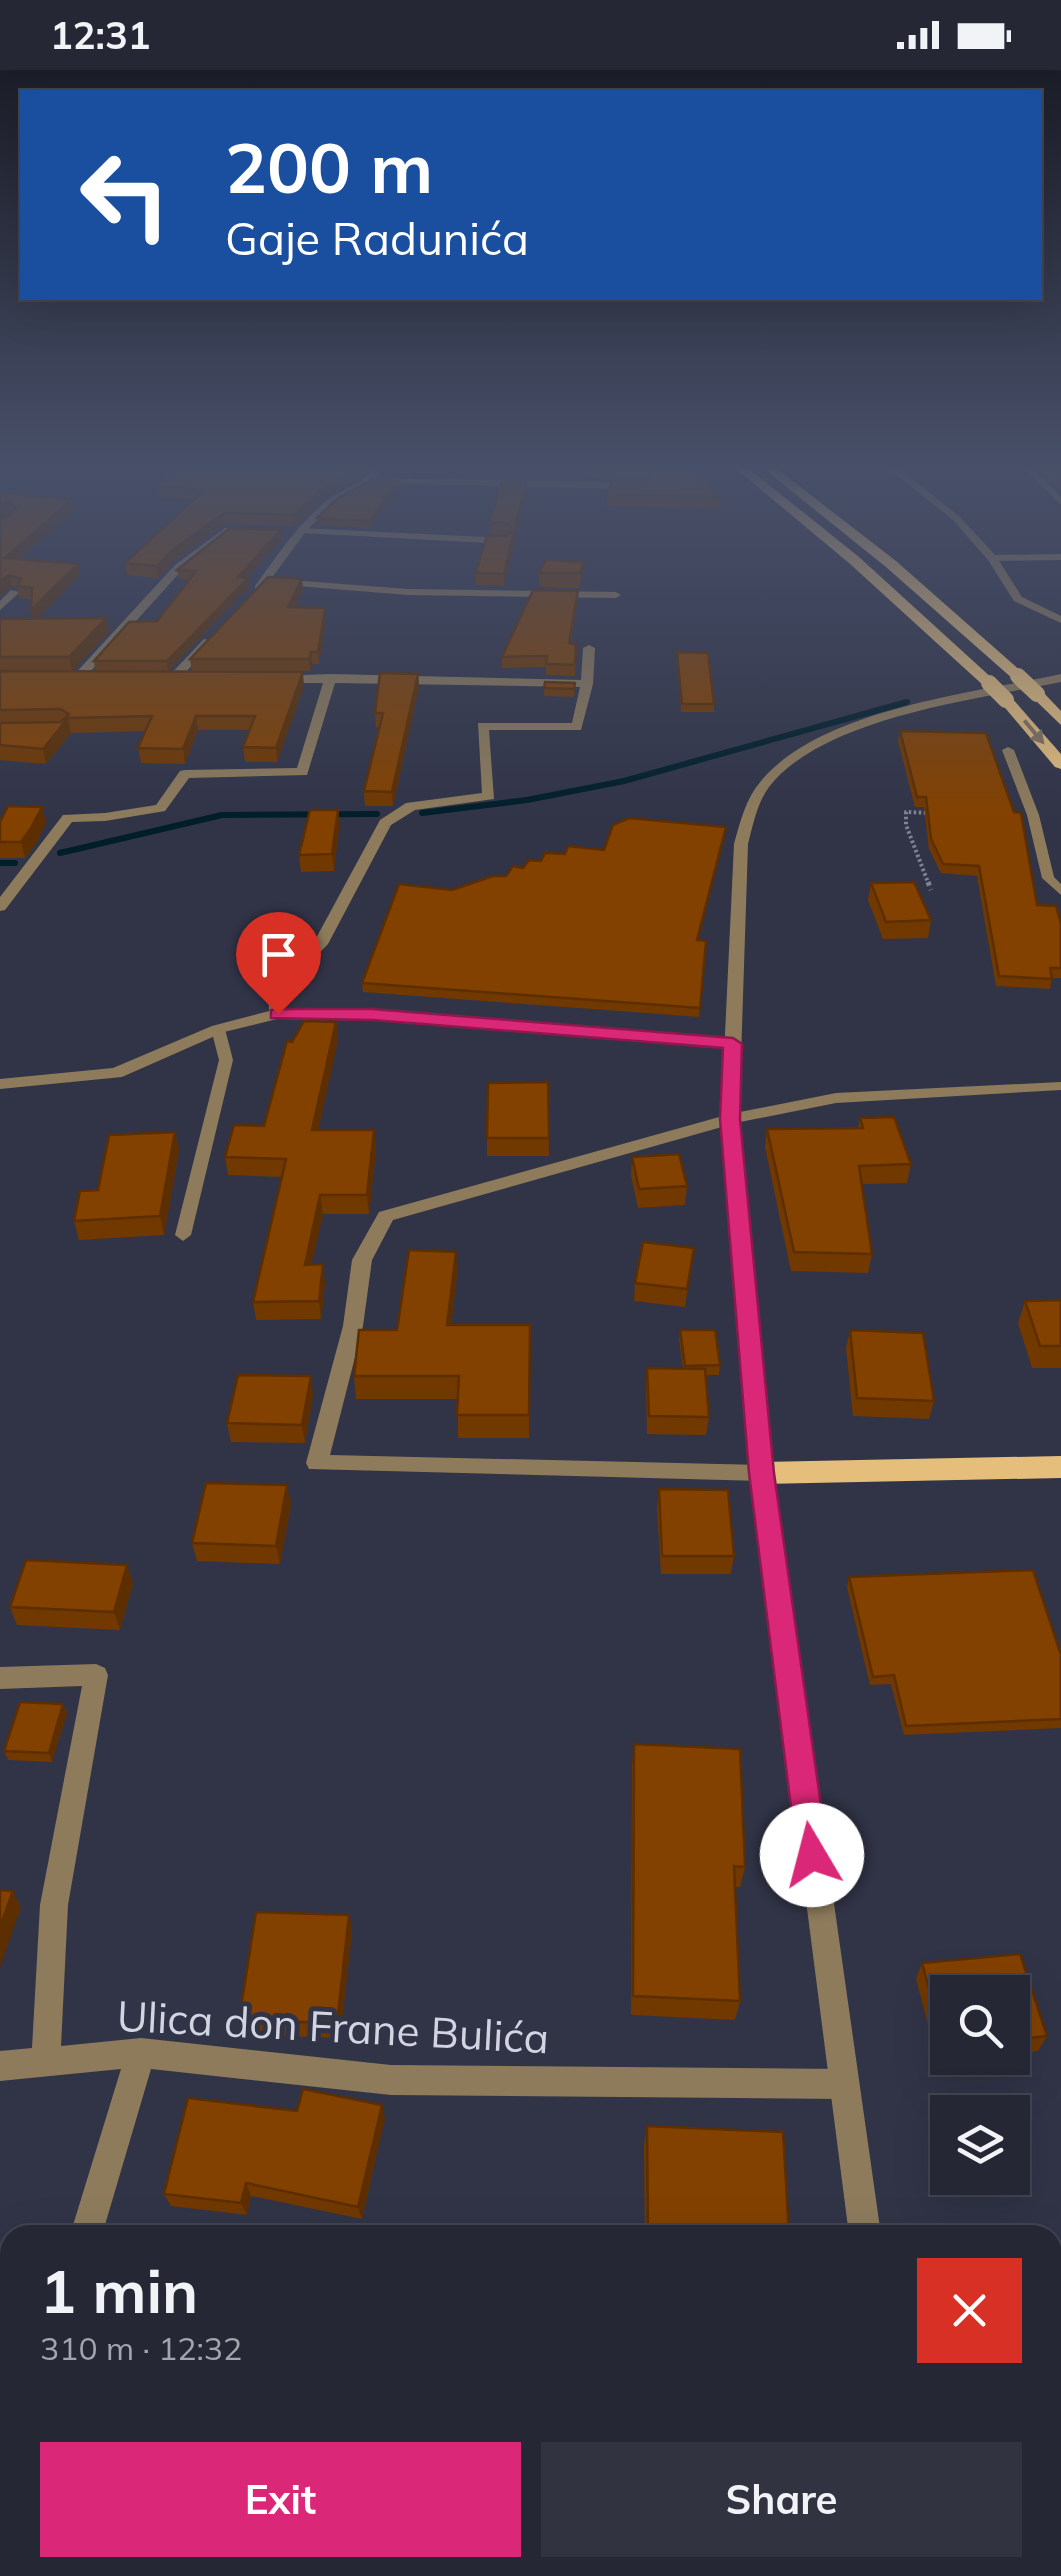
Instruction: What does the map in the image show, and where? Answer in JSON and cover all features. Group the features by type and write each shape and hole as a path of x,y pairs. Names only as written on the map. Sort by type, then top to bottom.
{"main road":[{"path":"879,585 984,690 1006,700 1061,764"},
{"path":"915,585 1018,676 1061,720"},
{"path":"762,1473 1061,1467"}],"street":[{"path":"76,680 162,585"},
{"path":"252,596 262,585"},
{"path":"337,585 408,592 616,595"},
{"path":"1009,585 1018,599 1061,620"},
{"path":"0,608 15,592"},
{"path":"172,680 212,638"},
{"path":"278,1014 276,988 320,944 385,823 411,806 489,796 482,726 578,727 588,684 589,648"},
{"path":"0,907 68,818 160,808 184,774 302,772 331,678"},
{"path":"864,2225 762,1473 730,1119 741,844 750,811 765,784 791,758 846,730 984,690 1061,678"},
{"path":"271,679 588,684"},
{"path":"57,680 96,680"},
{"path":"153,680 192,680"},
{"path":"0,1084 116,1073 218,1029 278,1014 372,1014 733,1044"},
{"path":"730,1119 386,1216 362,1260 353,1326 317,1462 762,1473"},
{"path":"0,1678 96,1675 54,1905 46,2060"},
{"path":"89,2225 141,2053"},
{"name":"Ulica don Frane Bulića","path":"0,2066 141,2053 390,2080 843,2084"}],"lane":[{"path":"1008,750 1033,815 1048,878 1061,891"},
{"path":"183,1235 226,1060 218,1029"},
{"path":"730,1119 836,1098 1061,1086"}],"path":[{"path":"932,890 906,826 906,812 942,813"}],"building":[{"path":"57,585 31,610 32,588 17,586"},
{"path":"185,585 241,585 167,661 94,661 129,622 157,621"},
{"path":"260,585 299,585 288,607 325,608 318,652 311,652 309,659 190,659"},
{"path":"533,590 578,591 569,643 576,644 575,665 546,664 547,656 502,657"},
{"path":"106,618 69,657 0,657 0,619"},
{"path":"677,652 708,653 714,704 682,704"},
{"path":"0,671 303,672 276,748 243,747 255,716 196,716 183,749 138,748 152,716 68,718 43,749 0,745 0,723 61,722 69,714 61,709 0,710"},
{"path":"380,673 418,674 392,792 364,791 383,713 375,713"},
{"path":"545,682 575,683 574,689 544,688"},
{"path":"900,731 986,733 1014,812 1021,813 1037,905 1056,906 1061,924 1061,968 1050,968 1052,979 999,976 979,866 943,864 931,839 926,797 917,797"},
{"path":"8,806 42,807 21,842 0,842 0,822"},
{"path":"310,810 338,810 332,854 299,855"},
{"path":"629,818 726,827 697,940 706,941 700,1008 362,983 399,884 452,890 493,876 506,876 513,866 523,868 529,860 541,861 545,853 565,854 568,846 604,850 613,825"},
{"path":"914,882 931,920 886,922 871,883"},
{"path":"304,1021 336,1022 312,1130 374,1130 367,1195 320,1195 305,1265 323,1264 319,1301 253,1302 286,1159 225,1157 234,1125 264,1126 287,1041 292,1042"},
{"path":"548,1082 549,1138 487,1138 488,1083"},
{"path":"894,1117 911,1164 859,1166 872,1254 794,1252 767,1129 863,1128 860,1118"},
{"path":"175,1132 160,1216 74,1221 80,1191 98,1190 109,1135"},
{"path":"679,1154 687,1186 639,1189 632,1157"},
{"path":"643,1242 694,1248 687,1289 635,1283"},
{"path":"409,1250 456,1252 447,1325 530,1325 529,1415 457,1415 459,1376 354,1376 359,1330 397,1330"},
{"path":"1061,1300 1061,1346 1040,1346 1025,1301"},
{"path":"680,1330 715,1330 720,1365 685,1366"},
{"path":"850,1330 923,1333 934,1401 857,1398"},
{"path":"647,1368 705,1369 709,1417 649,1416"},
{"path":"238,1375 311,1376 302,1425 227,1423"},
{"path":"206,1483 287,1485 276,1546 192,1543"},
{"path":"659,1489 728,1490 734,1556 662,1556"},
{"path":"26,1560 127,1565 114,1612 10,1607"},
{"path":"1033,1570 1061,1655 1061,1719 906,1726 894,1675 873,1677 849,1577"},
{"path":"20,1702 63,1704 49,1753 4,1751"},
{"path":"634,1744 740,1749 745,1867 734,1866 740,2001 633,1996"},
{"path":"0,1890 13,1891 0,1927"},
{"path":"256,1912 349,1915 337,2023 239,2020"},
{"path":"1020,1954 1027,1975 930,1975 930,1992 922,1963"},
{"path":"1030,1984 1047,2036 1030,2038"},
{"path":"303,2089 382,2105 358,2207 246,2183 241,2203 164,2194 188,2098 297,2111"},
{"path":"647,2126 783,2132 788,2225 648,2225"}],"waterway":[{"path":"422,813 527,800 624,781 907,702"},
{"path":"60,853 222,815 377,814"},
{"path":"0,863 15,863"}],"route":[{"path":"278,1014 372,1014 733,1044 730,1119 762,1473 812,1855"}]}
